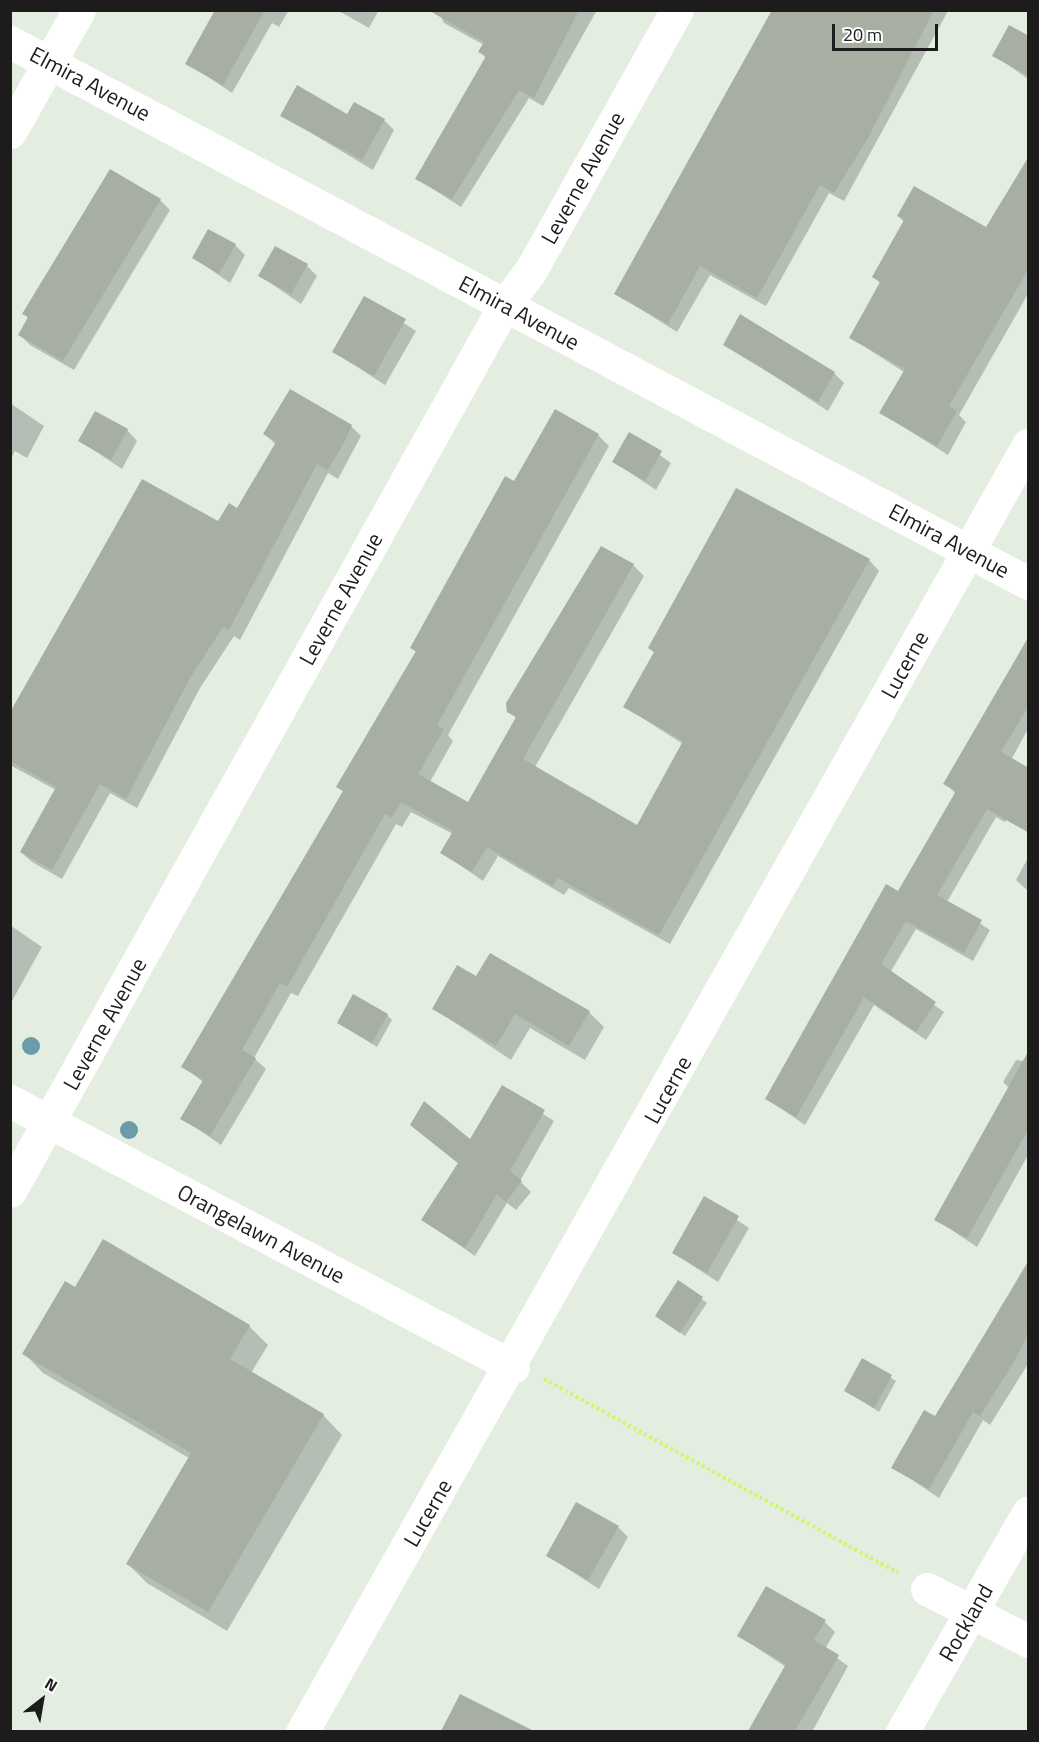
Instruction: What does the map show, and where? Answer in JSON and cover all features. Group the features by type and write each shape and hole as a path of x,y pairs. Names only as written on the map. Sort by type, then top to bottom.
{"street":[{"path":"10,132 79,10"},
{"name":"Leverne Avenue","path":"10,1191 504,306 531,270 677,10"},
{"name":"Elmira Avenue","path":"10,42 1029,583"},
{"name":"Lucerne","path":"302,1731 513,1366 1029,445"},
{"name":"Orangelawn Avenue","path":"10,1101 513,1366"},
{"name":"Rockland","path":"902,1731 973,1613 1029,1513"},
{"path":"927,1589 1029,1641"}],"path":[{"path":"513,1366 553,1382 927,1589"}],"building":[{"path":"215,10 265,10 223,85 185,64"},
{"path":"428,10 579,10 534,98 519,90 452,199 415,179 486,56 478,52 484,42"},
{"path":"772,10 934,10 868,138 834,193 820,185 757,298 700,266 668,324 614,294"},
{"path":"1009,25 1029,36 1029,76 992,56"},
{"path":"297,85 347,114 354,102 385,119 362,160 280,116"},
{"path":"1029,156 1029,268 949,406 957,411 937,446 879,413 905,369 849,338 880,282 872,277 904,220 897,216 914,186 986,227"},
{"path":"110,169 161,199 63,361 18,335 28,317 22,314"},
{"path":"208,229 236,244 219,274 192,258"},
{"path":"275,246 308,264 291,294 258,276"},
{"path":"364,296 406,319 374,376 332,352"},
{"path":"740,314 835,372 818,402 723,345"},
{"path":"290,389 352,425 346,439 328,470 317,464 229,630 223,627 190,678 126,799 100,784 52,870 20,852 56,787 10,761 10,713 142,479 218,521 229,503 237,508 276,442 263,434"},
{"path":"555,409 599,434 437,725 444,729 418,774 468,802 516,717 507,712 506,703 601,546 634,564 523,759 637,825 683,741 623,707 654,652 648,648 736,488 870,559 659,935 558,878 553,886 487,847 472,872 440,853 453,831 401,802 392,818 385,814 287,987 280,983 242,1050 256,1058 210,1136 180,1119 203,1080 181,1067 343,791 336,787 416,651 410,648 505,476 514,481"},
{"path":"95,411 128,429 111,460 78,441"},
{"path":"629,432 662,451 645,481 612,462"},
{"path":"1029,636 1029,705 1001,752 1029,768 1029,833 987,809 937,895 982,920 964,953 906,921 881,964 936,1002 916,1032 864,997 796,1117 765,1099 886,884 898,891 956,791 943,784"},
{"path":"490,953 590,1011 569,1046 515,1014 496,1046 432,1009 457,965 476,976"},
{"path":"353,994 388,1014 372,1043 337,1023"},
{"path":"1029,1050 1029,1128 967,1238 934,1220"},
{"path":"502,1085 545,1110 510,1171 522,1181 506,1202 497,1194 465,1248 421,1220 458,1163 410,1125 424,1101 470,1139"},
{"path":"704,1196 739,1216 707,1273 672,1253"},
{"path":"103,1239 250,1325 230,1359 324,1414 208,1612 126,1564 191,1453 22,1354 65,1281 75,1287"},
{"path":"1029,1261 1029,1331 1015,1360 980,1416 973,1412 929,1489 891,1468 924,1410 935,1416"},
{"path":"678,1280 703,1297 680,1333 655,1316"},
{"path":"862,1358 892,1375 874,1408 844,1391"},
{"path":"576,1502 619,1526 588,1580 546,1556"},
{"path":"766,1586 826,1620 814,1640 839,1655 795,1731 748,1731 786,1664 737,1636"},
{"path":"460,1694 534,1731 441,1731"}]}
